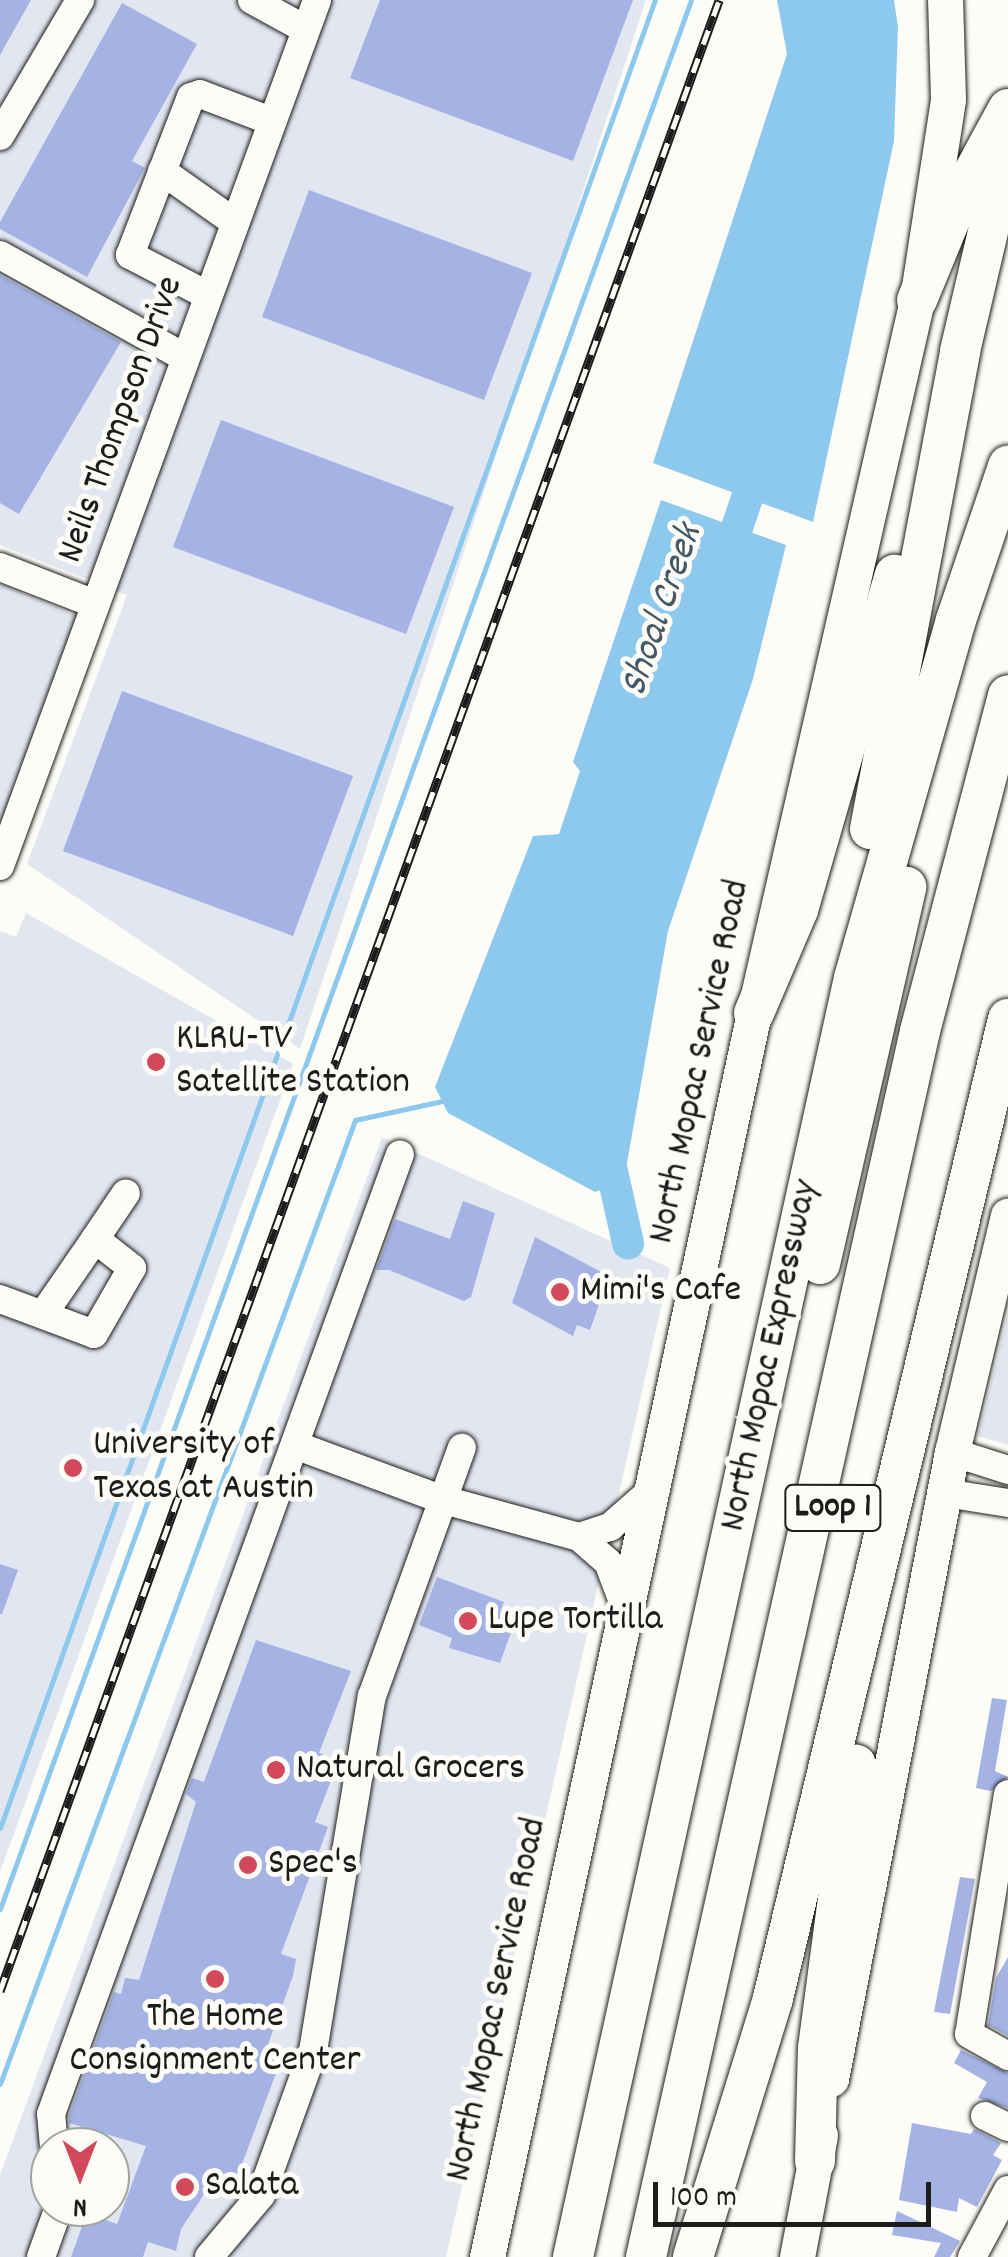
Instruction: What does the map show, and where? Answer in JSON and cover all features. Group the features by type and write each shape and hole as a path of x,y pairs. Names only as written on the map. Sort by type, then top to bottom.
{"highway":[{"path":"917,300 957,203 1008,109"},
{"path":"854,978 860,872 960,351 1008,147"},
{"path":"754,1012 798,910 936,411 960,351"},
{"name":"North Mopac Expressway","path":"573,2257 854,978 956,620 1008,466"},
{"path":"597,2257 874,1022 936,774 1008,537"},
{"path":"646,2257 920,1031 1008,695"},
{"name":"Loop 1","path":"666,2257 942,1020 1008,761"},
{"path":"693,2257 774,1998 899,1494 1008,1019"},
{"path":"816,2161 818,2048 844,1828 899,1494"}],"main road":[{"name":"North Mopac Service Road","path":"487,2257 754,1012 917,300 948,99 945,0"},
{"path":"798,2257 952,1452 1008,1216"}],"street":[{"path":"0,136 80,0"},
{"path":"252,0 306,29"},
{"name":"Neils Thompson Drive","path":"0,866 8,818 94,604 317,0"},
{"path":"207,294 130,259 162,172 194,94 271,122"},
{"path":"162,172 234,222"},
{"path":"0,254 184,357"},
{"path":"0,567 94,604"},
{"path":"53,2127 52,2114 400,1154"},
{"path":"44,1314 126,1194"},
{"path":"0,1299 94,1334 132,1268 95,1238"},
{"path":"295,1445 444,1500 579,1537 608,1562 625,1607"},
{"path":"208,2257 261,2195 313,2051 372,1696 462,1448"},
{"path":"952,1452 1008,1470"},
{"path":"579,1537 610,1527 651,1491"},
{"path":"945,1494 1008,1503"},
{"path":"1008,1794 969,2034 1008,2056"},
{"path":"972,2257 1008,2190"},
{"path":"41,2257 52,2227"}],"shaded area":[{"path":"0,0 646,0 300,1049 27,864 127,595 0,545"},
{"path":"0,584 77,616 0,830"},
{"name":"University of Texas at Austin","path":"26,913 293,1064 0,1872 0,931 16,937"},
{"path":"382,1137 670,1268 446,2257 0,2257 0,2175"},
{"path":"1008,1313 1008,1445 978,1436"}],"water":[{"path":"777,0 894,0 898,27 894,141 813,522 653,463 787,54"},
{"path":"661,500 786,545 753,679 668,931 624,1180 595,1192 448,1113 435,1087 533,836 559,834 580,771 573,762"}],"building":[{"path":"0,0 31,0 0,55"},
{"path":"380,0 633,0 573,161 350,78"},
{"path":"122,3 197,44 132,161 145,168 87,277 0,229 0,222"},
{"path":"309,190 532,273 484,400 262,317"},
{"path":"0,275 121,342 19,514 0,503"},
{"path":"221,420 454,507 406,634 173,547"},
{"path":"122,691 353,776 293,936 63,851"},
{"path":"463,1201 495,1213 471,1297 464,1301 389,1270 376,1270 395,1219 450,1239"},
{"name":"Mimi's Cafe","path":"535,1237 609,1276 590,1330 577,1325 573,1336 512,1303"},
{"path":"0,1564 18,1570 2,1614 0,1614"},
{"name":"Lupe Tortilla","path":"437,1577 504,1602 501,1610 517,1616 500,1663 449,1648 452,1638 419,1625"},
{"path":"256,1640 351,1671 319,1753 339,1760 315,1822 328,1827 281,1954 296,1959 267,2047 284,2052 236,2180 218,2173 181,2229 176,2251 148,2242 143,2257 71,2257 82,2227 130,2227 130,2189 146,2146 130,2141 130,2127 82,2127 69,2123 69,2116 114,1992 121,1994 125,1978 139,1980 196,1802 186,1794 192,1778 204,1782"},
{"path":"992,1698 1007,1700 995,1771 1008,1777 991,1791 976,1788"},
{"path":"960,1877 975,1879 950,2014 934,2012"},
{"path":"1008,1957 1008,2036 988,2025 996,1978"},
{"path":"961,2050 1008,2073 1008,2108 978,2098 987,2082 954,2063"},
{"path":"912,2123 971,2134 974,2129 1001,2143 993,2155 1002,2160 977,2207 959,2198 957,2212 899,2200"},
{"path":"897,2211 960,2241 950,2257 934,2257 941,2243 892,2235"}],"waterway":[{"path":"0,1828 655,0"},
{"path":"0,1909 691,0"},
{"name":"Shoal Creek","path":"723,569 760,460"},
{"path":"0,2084 355,1120 447,1100"},
{"name":"Shoal Creek","path":"605,1140 628,1243"}],"railway":[{"path":"0,1991 719,0"}],"place":[{"name":"KLRU-TV Satellite Station","path":"156,1062"},
{"name":"Mimi's Cafe","path":"560,1292"},
{"name":"University of Texas at Austin","path":"73,1468"},
{"name":"Lupe Tortilla","path":"468,1621"},
{"name":"Natural Grocers","path":"276,1770"},
{"name":"Spec's","path":"248,1865"},
{"name":"The Home Consignment Center","path":"215,1979"},
{"name":"Salata","path":"185,2187"}]}
